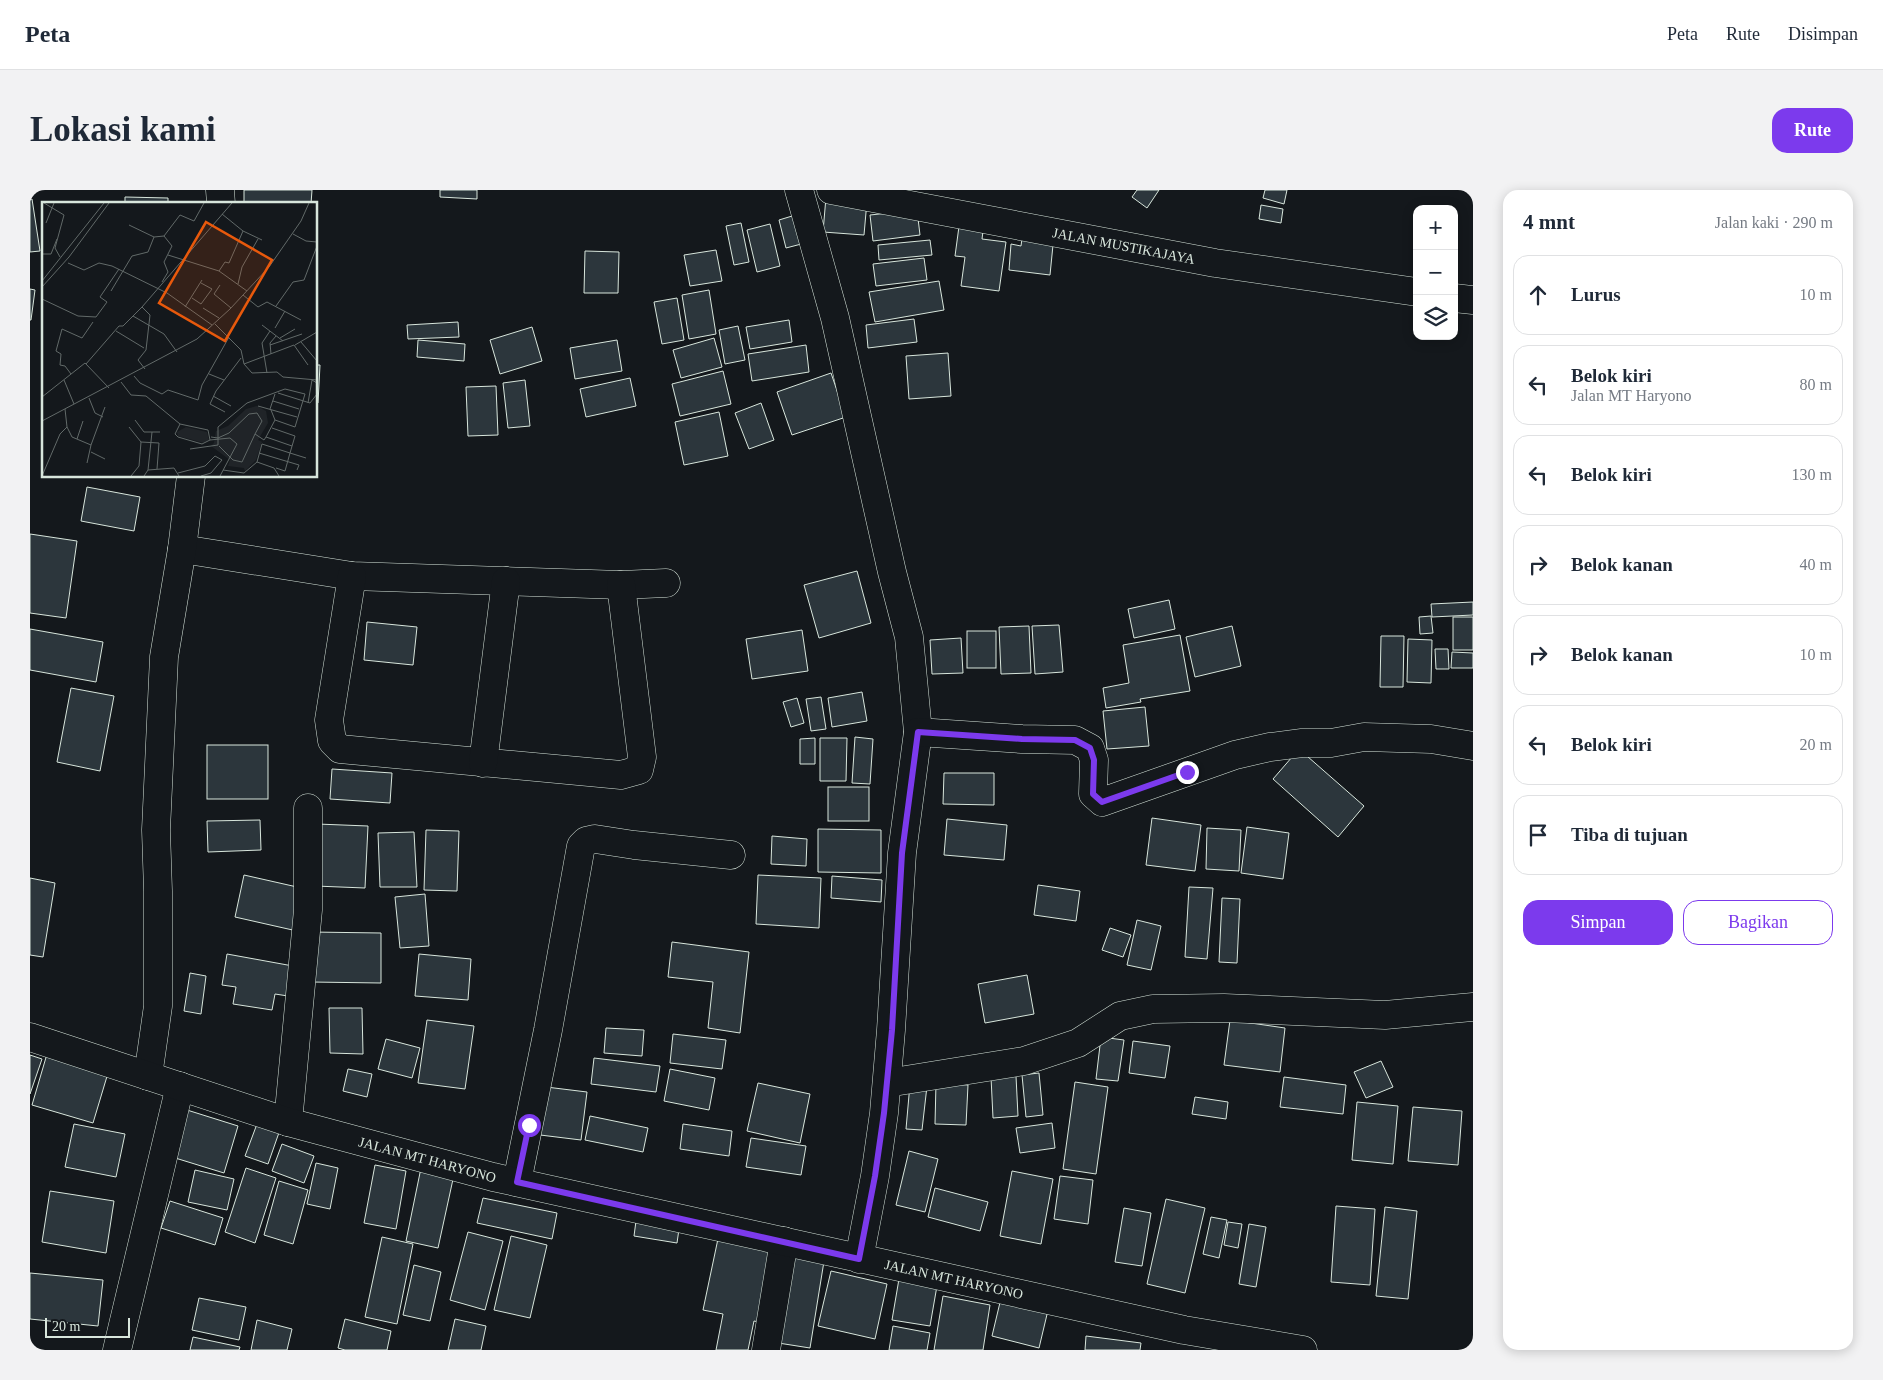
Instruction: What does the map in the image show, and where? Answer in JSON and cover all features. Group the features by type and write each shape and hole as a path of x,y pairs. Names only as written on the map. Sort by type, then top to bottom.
{"street":[{"path":"799,190 835,318 909,638 918,732 902,853 887,1083 875,1176 859,1259"},
{"name":"JALAN MUSTIKAJAYA","path":"831,190 1215,263 1413,291"},
{"path":"1458,298 1473,300"},
{"path":"148,1076 158,1006 156,830 164,657 182,549 191,478"},
{"path":"182,549 352,576 621,585 666,583"},
{"path":"352,576 329,720 332,741 340,749 622,775 639,770 642,757 621,585"},
{"path":"483,763 506,581"},
{"path":"918,732 1022,739 1075,740 1090,748 1094,760 1093,794 1102,802 1235,755 1270,747 1302,743 1331,743 1364,737 1431,739 1473,746"},
{"path":"288,1122 308,910 308,808"},
{"path":"517,1182 548,1030 581,846 586,841 595,839 731,855"},
{"path":"887,1083 1024,1061 1078,1043 1120,1016 1153,1008 1224,1008 1385,1015 1473,1006"},
{"name":"JALAN MT HARYONO","path":"30,1037 288,1122 517,1182 1184,1330 1303,1350"},
{"path":"117,1350 180,1086"},
{"path":"766,1350 784,1241"}],"building":[{"path":"244,190 312,190 311,202 244,202"},
{"path":"440,190 477,190 477,199 440,197"},
{"path":"1137,190 1159,190 1147,208 1132,197"},
{"path":"1265,190 1287,190 1284,204 1263,198"},
{"path":"125,197 168,198 168,202 125,202"},
{"path":"826,197 867,201 864,235 823,232"},
{"path":"32,199 40,251 30,252 30,200"},
{"path":"1261,205 1283,209 1281,223 1259,219"},
{"path":"917,210 920,235 873,241 870,215"},
{"path":"802,213 809,242 786,248 779,220"},
{"path":"960,219 984,223 982,239 1006,242 999,291 961,286 965,257 955,256"},
{"path":"741,223 749,262 734,265 726,226"},
{"path":"770,224 780,266 757,272 747,230"},
{"path":"1023,231 1054,235 1050,275 1009,270 1011,244 1021,246"},
{"path":"930,240 932,255 879,260 878,245"},
{"path":"716,250 722,281 690,286 684,255"},
{"path":"585,251 619,252 618,293 584,293"},
{"path":"924,258 927,280 876,286 873,264"},
{"path":"939,281 944,310 875,322 869,292"},
{"path":"30,289 35,290 31,320 30,320"},
{"path":"709,290 716,334 689,339 682,295"},
{"path":"677,298 684,340 662,344 654,302"},
{"path":"914,319 917,342 868,348 866,325"},
{"path":"789,320 792,342 750,349 746,327"},
{"path":"458,322 459,337 408,339 407,325"},
{"path":"738,326 745,360 725,364 719,330"},
{"path":"532,327 542,361 500,374 490,340"},
{"path":"714,338 722,367 681,378 673,350"},
{"path":"418,340 465,344 464,361 417,357"},
{"path":"617,340 622,371 575,379 570,348"},
{"path":"806,345 809,372 752,381 748,354"},
{"path":"948,353 951,396 909,399 906,356"},
{"path":"318,365 320,365 318,403"},
{"path":"723,371 731,404 680,416 672,384"},
{"path":"831,373 846,417 792,435 777,392"},
{"path":"630,378 636,406 586,417 580,389"},
{"path":"525,380 530,426 508,428 503,383"},
{"path":"496,386 498,435 468,436 466,387"},
{"path":"761,403 774,440 749,449 735,413"},
{"path":"719,412 728,456 684,465 675,422"},
{"path":"87,487 140,497 134,531 81,521"},
{"path":"30,534 77,541 66,618 30,613"},
{"path":"857,571 871,623 819,638 804,585"},
{"path":"1169,600 1175,629 1134,638 1128,609"},
{"path":"1473,602 1473,615 1432,617 1431,604"},
{"path":"1431,616 1433,633 1420,634 1419,617"},
{"path":"1453,617 1473,617 1473,650 1453,650"},
{"path":"367,622 417,627 413,665 364,660"},
{"path":"1059,625 1063,672 1035,674 1032,626"},
{"path":"1029,626 1031,673 1001,674 999,627"},
{"path":"1232,626 1241,666 1195,677 1186,637"},
{"path":"30,629 103,642 96,682 30,670"},
{"path":"802,630 808,671 752,679 746,639"},
{"path":"967,631 996,631 996,668 967,668"},
{"path":"1180,635 1190,691 1140,699 1141,702 1106,708 1103,688 1129,683 1123,645"},
{"path":"1381,636 1404,636 1403,687 1380,687"},
{"path":"961,638 963,673 932,674 930,640"},
{"path":"1408,639 1432,640 1431,683 1407,682"},
{"path":"1435,649 1448,649 1449,669 1436,669"},
{"path":"1452,652 1473,653 1473,668 1451,668"},
{"path":"71,688 114,696 100,771 57,762"},
{"path":"862,692 867,721 832,727 828,698"},
{"path":"821,697 826,729 811,731 806,699"},
{"path":"797,698 804,723 791,727 783,702"},
{"path":"1145,707 1149,746 1107,749 1103,711"},
{"path":"855,737 873,739 870,784 852,783"},
{"path":"815,738 815,764 800,764 800,739"},
{"path":"820,738 847,738 846,781 820,781"},
{"path":"207,745 268,745 268,799 207,799"},
{"path":"1299,749 1364,806 1338,837 1273,779"},
{"path":"332,769 392,773 390,803 330,799"},
{"path":"944,773 994,773 994,805 943,804"},
{"path":"828,787 869,787 869,821 828,821"},
{"path":"1152,818 1201,825 1195,871 1146,865"},
{"path":"947,819 1007,825 1004,860 944,855"},
{"path":"260,820 261,850 208,852 207,821"},
{"path":"317,824 368,826 365,888 315,886"},
{"path":"1247,827 1289,833 1283,879 1241,873"},
{"path":"1207,828 1241,830 1239,871 1206,869"},
{"path":"818,829 881,830 881,873 818,872"},
{"path":"426,830 459,831 457,891 424,890"},
{"path":"414,832 417,887 380,887 378,833"},
{"path":"772,836 807,839 806,866 771,864"},
{"path":"244,875 306,889 297,931 235,917"},
{"path":"758,875 821,878 819,928 756,924"},
{"path":"832,876 882,880 881,902 831,898"},
{"path":"30,878 55,883 43,957 30,955"},
{"path":"1038,885 1080,891 1076,921 1034,915"},
{"path":"1189,887 1213,888 1207,959 1185,957"},
{"path":"425,894 429,946 400,948 395,897"},
{"path":"1222,898 1240,899 1237,963 1219,962"},
{"path":"1137,920 1161,926 1151,970 1127,965"},
{"path":"1110,928 1131,935 1123,957 1102,950"},
{"path":"311,932 381,933 381,983 311,982"},
{"path":"672,942 749,952 740,1033 708,1028 713,982 668,977"},
{"path":"227,954 293,966 288,996 275,994 272,1010 233,1004 236,987 222,985"},
{"path":"419,954 471,959 468,1000 415,996"},
{"path":"190,973 206,976 201,1014 184,1011"},
{"path":"1027,975 1034,1014 985,1023 978,984"},
{"path":"329,1008 362,1008 363,1054 330,1053"},
{"path":"427,1020 474,1026 465,1089 418,1083"},
{"path":"1230,1020 1285,1028 1280,1072 1224,1065"},
{"path":"606,1028 644,1030 642,1056 604,1053"},
{"path":"673,1034 726,1040 722,1069 670,1063"},
{"path":"1101,1037 1124,1040 1118,1081 1096,1079"},
{"path":"386,1039 420,1048 412,1078 378,1069"},
{"path":"1133,1041 1170,1046 1165,1078 1129,1073"},
{"path":"47,1054 108,1073 93,1123 32,1105"},
{"path":"30,1055 42,1059 30,1094"},
{"path":"594,1058 660,1066 656,1092 591,1084"},
{"path":"1381,1061 1393,1087 1366,1098 1354,1072"},
{"path":"348,1069 372,1074 367,1097 343,1091"},
{"path":"670,1069 715,1078 709,1110 664,1101"},
{"path":"1039,1073 1043,1115 1026,1117 1022,1075"},
{"path":"1016,1076 1018,1116 993,1118 991,1077"},
{"path":"1284,1077 1346,1085 1343,1114 1280,1107"},
{"path":"1075,1082 1108,1087 1096,1174 1063,1169"},
{"path":"758,1083 810,1094 800,1143 747,1131"},
{"path":"936,1083 968,1085 966,1125 935,1124"},
{"path":"910,1084 927,1086 922,1130 906,1129"},
{"path":"538,1086 587,1092 581,1140 532,1134"},
{"path":"1195,1097 1228,1102 1226,1119 1192,1114"},
{"path":"1357,1102 1398,1106 1393,1164 1352,1160"},
{"path":"1413,1107 1462,1111 1458,1165 1408,1161"},
{"path":"187,1110 238,1126 224,1173 172,1157"},
{"path":"260,1116 282,1124 268,1164 245,1156"},
{"path":"590,1116 648,1128 643,1152 585,1140"},
{"path":"1052,1123 1055,1148 1020,1153 1016,1128"},
{"path":"74,1124 125,1134 116,1177 65,1167"},
{"path":"683,1124 732,1131 729,1156 680,1149"},
{"path":"751,1138 806,1146 801,1175 746,1167"},
{"path":"282,1144 314,1156 304,1183 272,1171"},
{"path":"909,1151 938,1159 925,1212 896,1205"},
{"path":"316,1163 338,1168 330,1209 307,1204"},
{"path":"422,1163 455,1170 438,1248 406,1241"},
{"path":"375,1165 406,1171 396,1229 364,1223"},
{"path":"246,1168 276,1178 255,1243 225,1232"},
{"path":"195,1170 234,1179 227,1210 188,1202"},
{"path":"1012,1171 1053,1179 1041,1244 1000,1236"},
{"path":"1060,1176 1093,1180 1088,1224 1054,1219"},
{"path":"279,1181 308,1190 293,1244 264,1235"},
{"path":"935,1188 988,1202 980,1231 928,1217"},
{"path":"50,1191 114,1201 106,1253 42,1242"},
{"path":"483,1198 557,1213 552,1239 477,1223"},
{"path":"1166,1199 1205,1208 1185,1293 1147,1284"},
{"path":"170,1201 223,1218 215,1245 161,1228"},
{"path":"1336,1206 1375,1209 1370,1285 1331,1282"},
{"path":"1385,1207 1417,1211 1408,1299 1376,1296"},
{"path":"1124,1208 1151,1213 1142,1266 1115,1262"},
{"path":"1211,1217 1227,1220 1219,1258 1203,1254"},
{"path":"636,1221 679,1229 677,1243 634,1236"},
{"path":"1228,1222 1242,1224 1238,1248 1224,1245"},
{"path":"1249,1224 1266,1227 1256,1287 1239,1284"},
{"path":"468,1232 503,1241 485,1310 450,1300"},
{"path":"719,1234 775,1246 759,1322 754,1321 748,1350 716,1350 723,1314 703,1310"},
{"path":"511,1236 547,1245 530,1318 494,1310"},
{"path":"382,1237 413,1244 397,1324 365,1317"},
{"path":"786,1249 825,1255 810,1348 772,1342"},
{"path":"414,1265 441,1272 430,1321 403,1315"},
{"path":"831,1271 887,1284 875,1339 818,1326"},
{"path":"30,1273 103,1280 98,1326 30,1319"},
{"path":"900,1273 938,1280 930,1326 892,1320"},
{"path":"1002,1294 1049,1306 1039,1348 992,1336"},
{"path":"943,1296 990,1305 983,1350 934,1350"},
{"path":"199,1298 246,1307 239,1340 192,1330"},
{"path":"345,1319 391,1331 387,1350 345,1350 338,1348"},
{"path":"455,1319 486,1326 481,1350 448,1350"},
{"path":"257,1320 292,1329 287,1350 251,1350"},
{"path":"893,1326 930,1333 927,1350 889,1350"},
{"path":"1086,1336 1141,1343 1140,1350 1085,1350"},
{"path":"193,1337 240,1347 239,1350 190,1350"}],"route":[{"path":"529,1125 517,1182 859,1259 875,1176 884,1113 892,1030 902,853 918,732 1022,739 1075,740 1090,748 1094,760 1093,794 1102,802 1187,772"}]}
